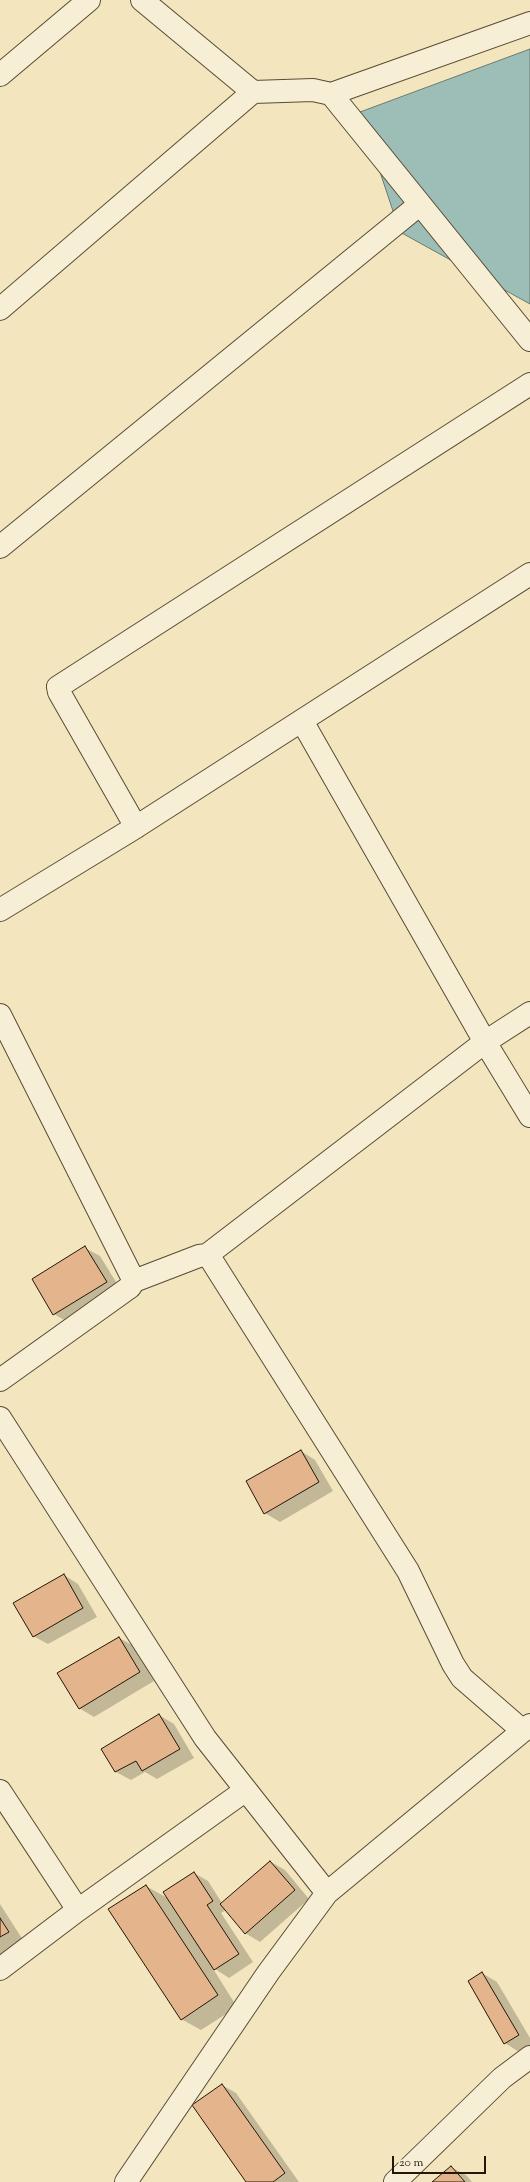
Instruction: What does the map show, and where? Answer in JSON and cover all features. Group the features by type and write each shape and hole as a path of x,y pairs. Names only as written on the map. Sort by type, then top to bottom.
{"street":[{"path":"0,75 88,0"},
{"path":"142,0 253,92"},
{"path":"0,309 253,92 313,90 331,94 530,23"},
{"path":"331,94 346,110 419,205 530,340"},
{"path":"0,547 419,205"},
{"path":"136,827 59,692 58,687 530,384"},
{"path":"0,910 136,827 530,574"},
{"path":"302,721 485,1042 530,1116"},
{"path":"0,1380 130,1287 134,1281 199,1256 207,1255 485,1042 530,1014"},
{"path":"0,1015 134,1281"},
{"path":"126,2182 268,1973 327,1893 526,1728 462,1678 456,1669 408,1571 207,1255"},
{"path":"0,1418 205,1738 327,1893"},
{"path":"0,1969 78,1910 246,1790"},
{"path":"0,1791 78,1910"},
{"path":"394,2182 502,2078 530,2057"}],"water":[{"path":"530,49 530,304 400,232 360,112"}],"building":[{"path":"85,1246 107,1282 53,1315 32,1279"},
{"path":"301,1450 319,1482 264,1514 246,1481"},
{"path":"64,1574 83,1608 33,1637 13,1603"},
{"path":"119,1637 140,1672 79,1709 57,1673"},
{"path":"159,1714 180,1749 142,1771 136,1761 115,1772 101,1749"},
{"path":"270,1861 295,1890 245,1934 220,1904"},
{"path":"194,1872 213,1901 207,1905 239,1954 214,1970 163,1892"},
{"path":"146,1885 218,1995 181,2020 108,1909"},
{"path":"0,1918 9,1932 0,1937"},
{"path":"482,1972 519,2035 504,2044 468,1981"},
{"path":"222,2084 285,2173 273,2182 246,2182 192,2105"},
{"path":"451,2166 465,2182 432,2182"}]}
